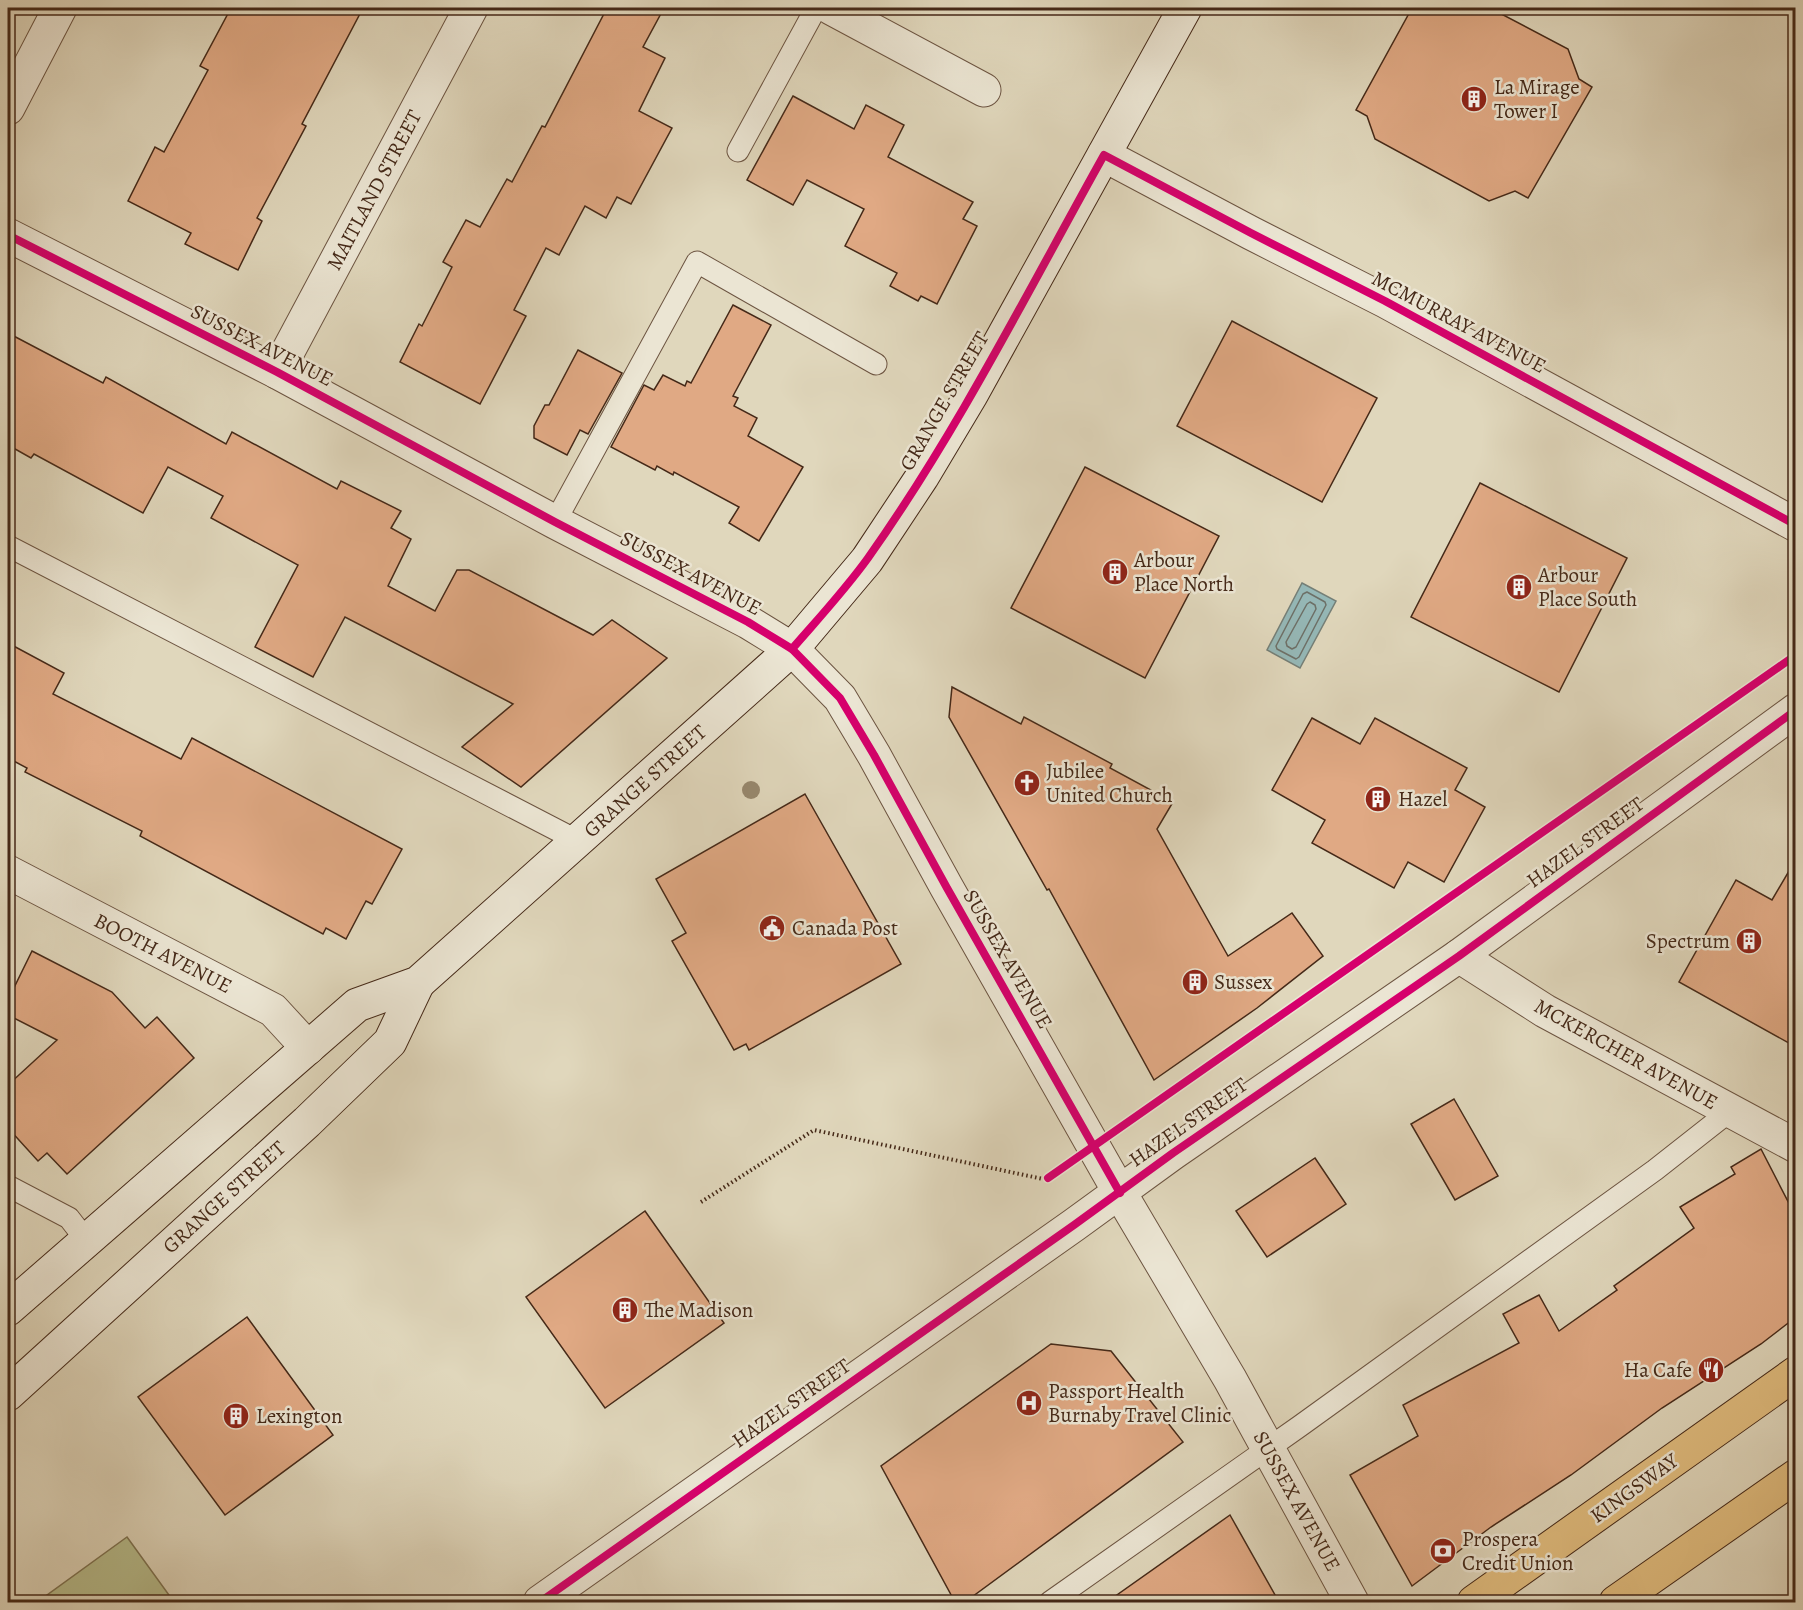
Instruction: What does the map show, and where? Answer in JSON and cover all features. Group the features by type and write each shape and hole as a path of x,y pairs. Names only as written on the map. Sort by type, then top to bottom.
{"main road":[{"name":"KINGSWAY","path":"1474,1602 1796,1373"},
{"path":"1616,1602 1796,1476"}],"street":[{"path":"8,108 60,8"},
{"name":"MAITLAND STREET","path":"277,372 471,8"},
{"path":"831,8 984,90"},
{"name":"GRANGE STREET","path":"8,1309 357,1005 418,982 792,649 867,560 922,477 971,394 1185,8"},
{"name":"MCMURRAY AVENUE","path":"1104,155 1385,301 1796,525"},
{"name":"SUSSEX AVENUE","path":"8,235 277,372 555,522 748,622 792,649 840,698 869,746 1119,1193 1269,1448 1352,1602"},
{"name":"HAZEL STREET","path":"540,1602 1173,1153 1459,956 1796,710"},
{"name":"BOOTH AVENUE","path":"8,872 273,1010 308,1048"},
{"name":"MCKERCHER AVENUE","path":"1459,956 1545,1011 1796,1146"},
{"name":"GRANGE STREET","path":"8,1394 307,1122 390,1042 418,982"}],"lane":[{"path":"738,151 816,8"},
{"path":"555,522 697,262 876,364"},
{"path":"8,546 578,841"},
{"path":"1050,1602 1269,1448 1654,1170 1730,1111"},
{"path":"8,1186 69,1218 86,1240"}],"path":[{"path":"702,1202 814,1130 1043,1179"}],"green space":[{"path":"127,1537 174,1602 46,1602 43,1598"}],"water":[{"path":"1302,583 1336,601 1300,668 1267,650"}],"building":[{"path":"231,8 363,8 302,124 306,126 257,218 262,221 238,270 185,244 191,233 128,201 155,147 164,152 208,70 200,66"},
{"path":"607,8 664,8 643,47 665,58 639,111 672,128 631,204 617,197 606,218 585,206 559,255 546,248 514,310 526,316 480,404 400,362 419,324 422,326 452,267 443,262 466,220 480,227 507,179 512,182 542,126 545,127"},
{"name":"La Mirage Tower I","path":"1412,8 1490,8 1568,49 1579,79 1592,87 1528,198 1515,191 1489,201 1375,139 1367,116 1356,110"},
{"path":"793,96 854,129 866,105 904,125 888,157 973,202 963,219 977,226 937,304 921,296 918,301 890,286 897,273 845,246 864,209 807,180 793,205 747,180"},
{"path":"733,305 771,325 733,396 738,398 734,406 757,418 748,436 803,467 759,541 729,523 739,507 674,472 673,475 657,466 655,470 611,447 644,385 654,390 663,375 685,386 687,381 691,383"},
{"path":"1232,321 1377,398 1322,502 1177,426"},
{"path":"8,333 103,383 106,377 226,444 232,432 337,489 341,481 401,511 391,528 411,539 388,586 435,611 457,570 469,570 593,635 612,620 667,658 521,787 462,747 513,704 345,617 313,677 255,647 298,565 211,518 223,496 168,467 143,513 34,454 31,458 8,445"},
{"path":"578,350 622,373 588,434 580,430 567,455 534,438 534,426 545,405 549,405"},
{"name":"Arbour Place North","path":"1085,467 1219,536 1145,678 1011,608"},
{"name":"Arbour Place South","path":"1480,483 1627,558 1559,692 1411,617"},
{"path":"8,643 64,673 53,694 181,759 192,738 402,849 372,904 366,901 346,939 326,928 323,934 140,836 142,831 25,772 27,768 8,758"},
{"path":"952,687 1021,724 1024,717 1112,764 1110,768 1173,802 1157,829 1228,956 1292,913 1323,956 1257,1008 1154,1080 1049,889 1047,890 949,717"},
{"name":"Hazel","path":"1312,718 1360,744 1375,718 1467,768 1455,790 1485,807 1444,882 1408,862 1394,888 1312,843 1325,820 1272,790"},
{"path":"805,794 901,964 749,1050 746,1044 734,1050 672,941 686,933 656,879"},
{"name":"Spectrum","path":"1796,859 1796,1047 1679,982 1736,880 1772,900"},
{"path":"32,951 112,992 145,1028 157,1017 194,1058 67,1174 47,1153 38,1161 8,1128 8,1085 57,1040 8,1015 8,1000"},
{"path":"1454,1099 1498,1176 1455,1200 1411,1124"},
{"path":"1761,1149 1796,1217 1796,1317 1761,1344 1662,1408 1571,1475 1491,1527 1412,1586 1350,1475 1418,1436 1403,1405 1519,1343 1503,1314 1539,1295 1559,1331 1617,1290 1614,1286 1694,1228 1680,1207 1735,1174 1731,1167"},
{"path":"1315,1158 1346,1204 1267,1257 1236,1211"},
{"name":"The Madison","path":"645,1211 724,1323 605,1408 526,1297"},
{"name":"Lexington","path":"247,1317 333,1435 225,1515 138,1397"},
{"path":"1051,1344 1111,1351 1183,1442 965,1602 955,1602 881,1466"},
{"path":"1230,1515 1279,1602 1107,1602"}],"cycle path":[{"path":"792,649 868,558 932,461 991,360 1104,155 1385,301 1796,525"},
{"path":"8,235 277,372 555,522 748,622 792,649 840,698 1120,1193"},
{"path":"1048,1178 1796,655"},
{"path":"540,1602 1173,1153 1459,956 1796,710"}],"place":[{"name":"La Mirage Tower I","path":"1474,99"},
{"name":"Arbour Place North","path":"1115,572"},
{"name":"Arbour Place South","path":"1519,587"},
{"name":"Jubilee United Church","path":"1027,783"},
{"name":"Hazel","path":"1378,799"},
{"name":"Canada Post","path":"772,928"},
{"name":"Spectrum","path":"1749,941"},
{"name":"Sussex","path":"1195,982"},
{"name":"The Madison","path":"625,1310"},
{"name":"Ha Cafe","path":"1711,1370"},
{"name":"Passport Health Burnaby Travel Clinic","path":"1029,1403"},
{"name":"Lexington","path":"236,1416"},
{"name":"Prospera Credit Union","path":"1443,1551"}]}
